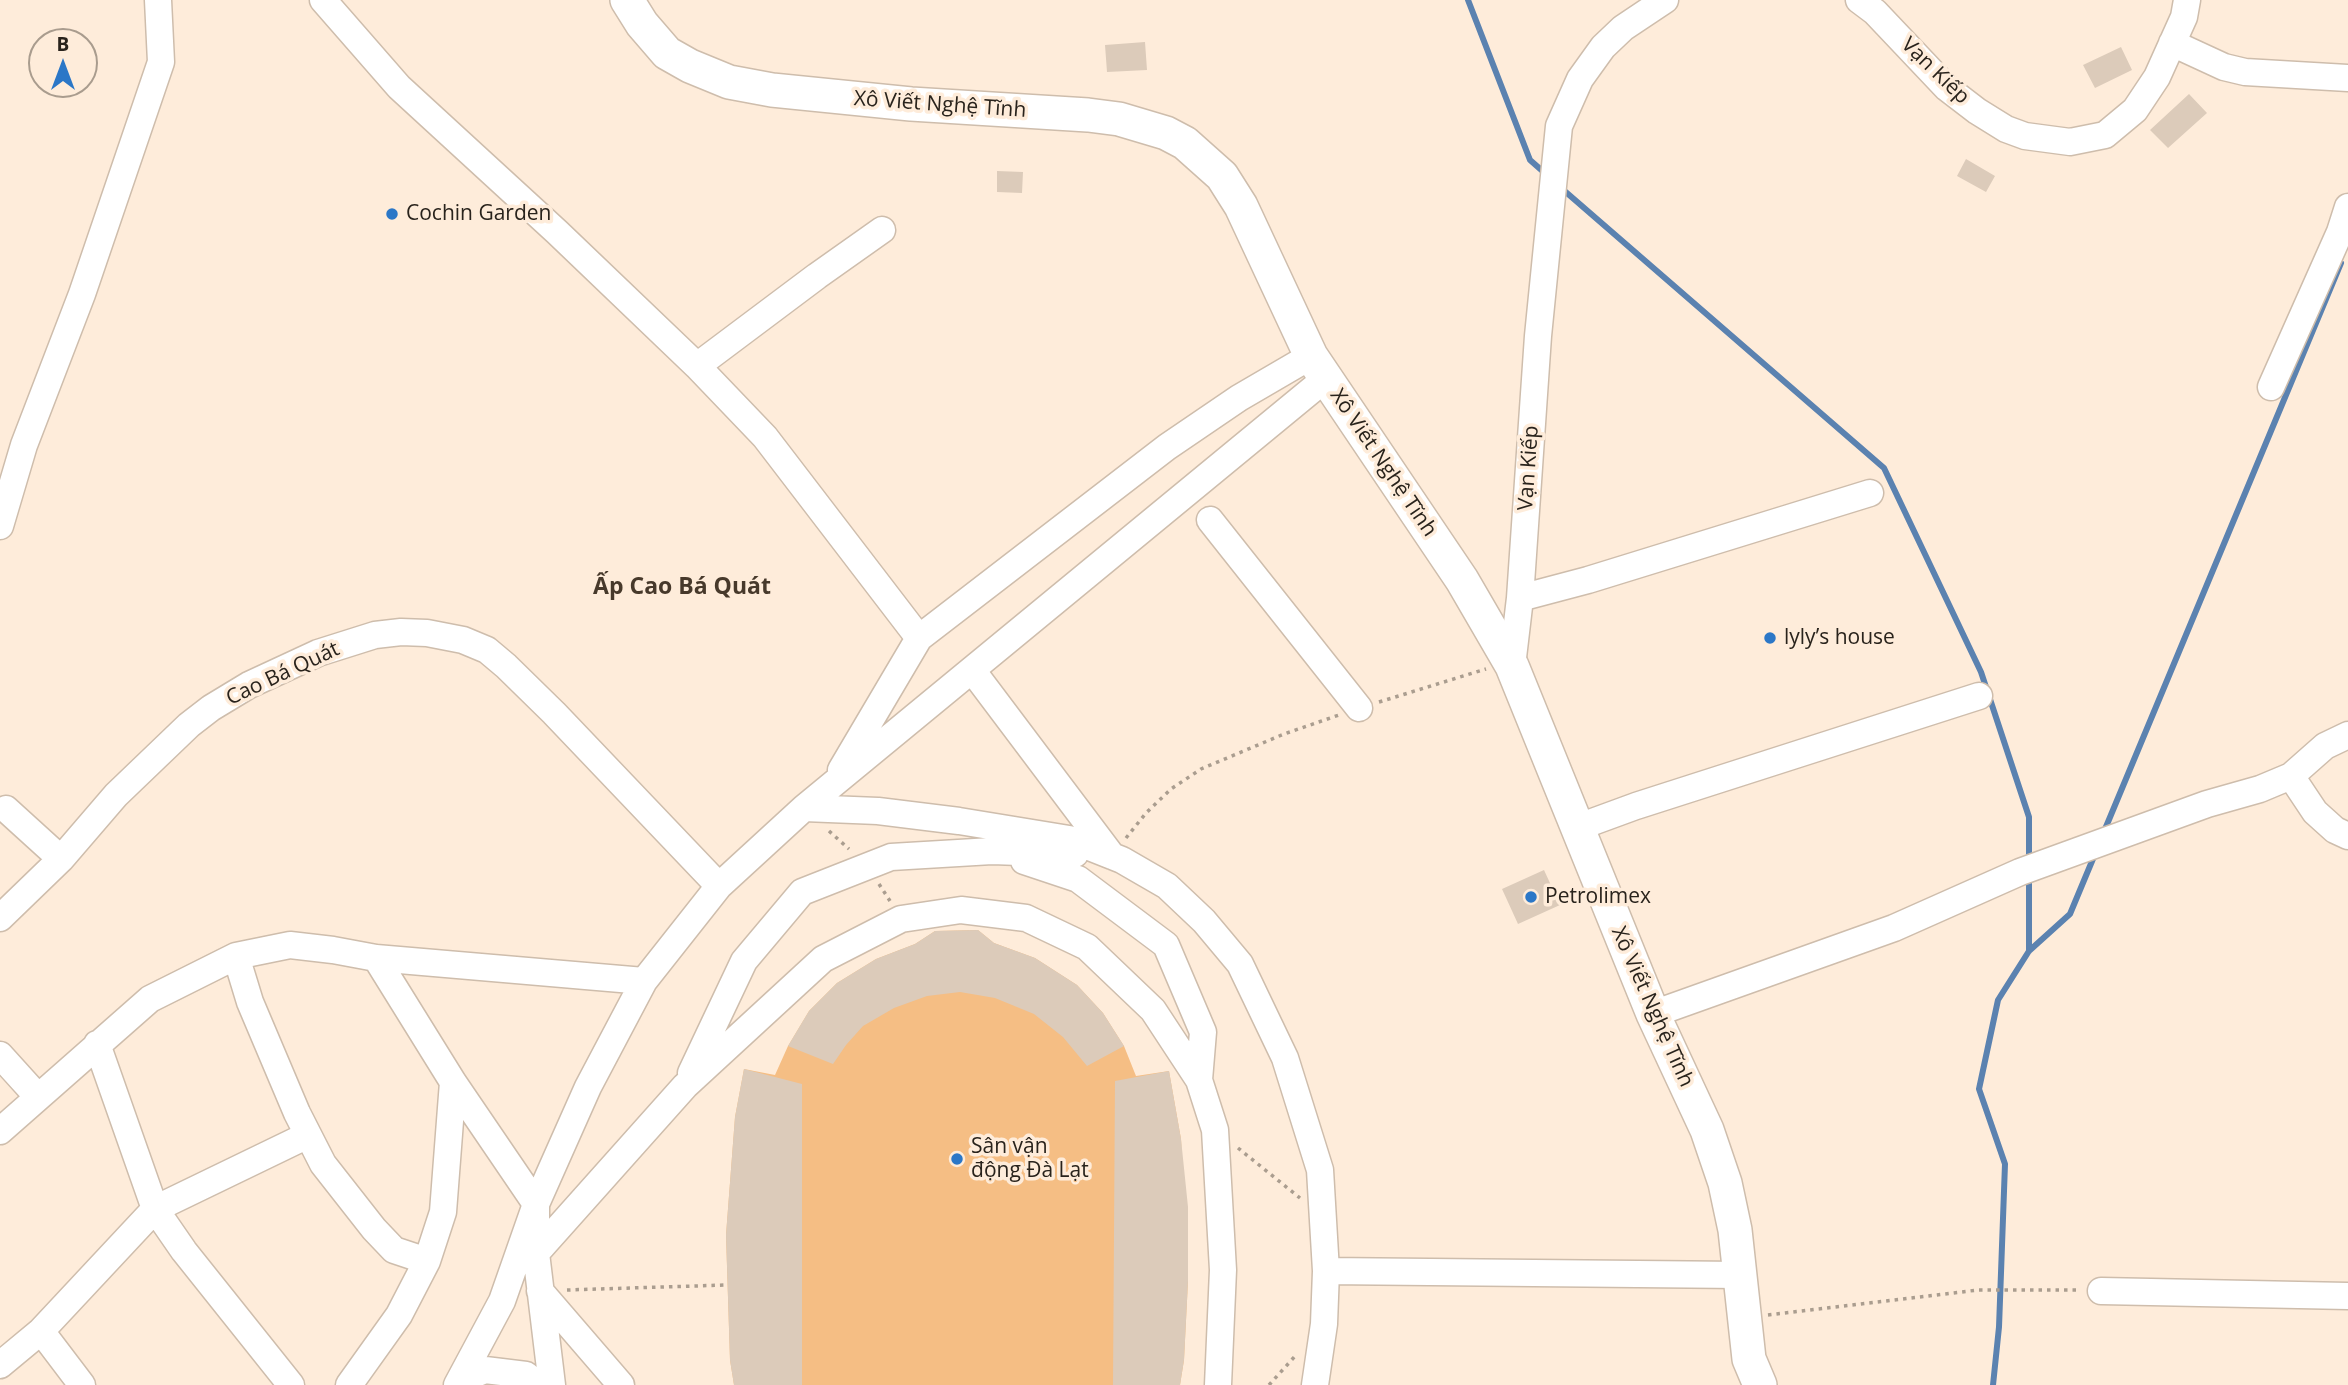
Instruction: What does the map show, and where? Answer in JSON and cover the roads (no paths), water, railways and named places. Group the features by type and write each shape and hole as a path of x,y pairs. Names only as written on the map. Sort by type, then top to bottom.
{"main road":[{"name":"Xô Viết Nghệ Tĩnh","path":"627,0 642,24 667,53 729,82 772,90 911,104 1098,116 1139,124 1166,133 1185,143 1223,176 1241,206 1318,368 1462,579 1512,666 1653,1014 1707,1130 1735,1230 1750,1376"}],"street":[{"path":"0,526 24,445 82,294 161,62 158,0"},
{"path":"323,0 399,86 557,232 696,366 765,438 919,638"},
{"name":"Vạn Kiếp","path":"1512,666 1521,598 1529,455 1559,126 1580,79 1604,47 1623,28 1665,0"},
{"name":"Vạn Kiếp","path":"1859,0 1875,12 1947,88 1977,111 2006,129 2047,140 2070,142 2105,135 2135,110 2157,77 2184,17 2188,0"},
{"path":"2172,43 2224,67 2245,72 2348,78"},
{"path":"2271,387 2345,223"},
{"path":"696,366 882,230"},
{"path":"831,786 919,638 1167,447 1240,398 1318,368"},
{"path":"459,1383 502,1301 536,1204 588,1087 644,981 719,886 804,808 972,670 1318,368"},
{"path":"1521,598 1870,493"},
{"path":"1210,520 1359,708"},
{"name":"Cao Bá Quát","path":"0,918 61,859 116,795 189,725 211,708 249,685 318,653 375,635 426,632 463,639 487,650 506,666 719,886"},
{"path":"972,670 1112,856"},
{"path":"1576,828 1636,806 1979,696"},
{"path":"1653,1014 1894,928 2020,872 2291,776 2325,746 2348,735"},
{"path":"2291,776 2315,812 2335,830 2348,836"},
{"path":"804,808 878,811 1069,839 1112,856 1167,886 1204,921 1240,964 1285,1058 1320,1170 1326,1271 1324,1324 1315,1385"},
{"path":"6,809 61,859"},
{"path":"685,1086 744,961 802,892 891,857 992,850 1112,856"},
{"path":"992,850 1078,879 1166,945 1203,1032 1199,1080"},
{"path":"536,1252 685,1086 823,959 901,919 961,910 1026,918 1087,947 1153,1010 1199,1080 1215,1130 1223,1270 1218,1385"},
{"path":"0,1131 150,999 236,956 290,945 376,958 644,981"},
{"path":"236,956 250,1002 323,1164 394,1250 426,1261"},
{"path":"376,958 453,1082 536,1204 536,1252 552,1385"},
{"path":"97,1044 155,1209 184,1251 291,1385"},
{"path":"0,1055 38,1097"},
{"path":"349,1385 400,1315 426,1261 443,1212 453,1082"},
{"path":"0,1365 41,1331 155,1209 308,1135"},
{"path":"1326,1271 1741,1275"},
{"path":"540,1291 621,1385"},
{"path":"2101,1291 2348,1296"},
{"path":"41,1331 82,1385"},
{"path":"459,1383 485,1370 526,1375 538,1385"}],"waterway":[{"path":"1468,0 1530,160 1547,175"},
{"path":"1560,187 1884,468 1981,672 2029,817 2029,863"},
{"path":"2103,834 2341,263"},
{"path":"1993,1385 1999,1327 2005,1164 1979,1089 1998,1000 2029,951 2070,914 2095,854"},
{"path":"2029,877 2029,951"}],"place":[{"name":"Cochin Garden","path":"392,214"},
{"name":"lyly’s house","path":"1770,638"},
{"name":"Petrolimex","path":"1531,897"},
{"name":"Sân vận động Đà Lạt","path":"957,1159"}],"district":[{"name":"Ấp Cao Bá Quát","path":"682,587"}]}
